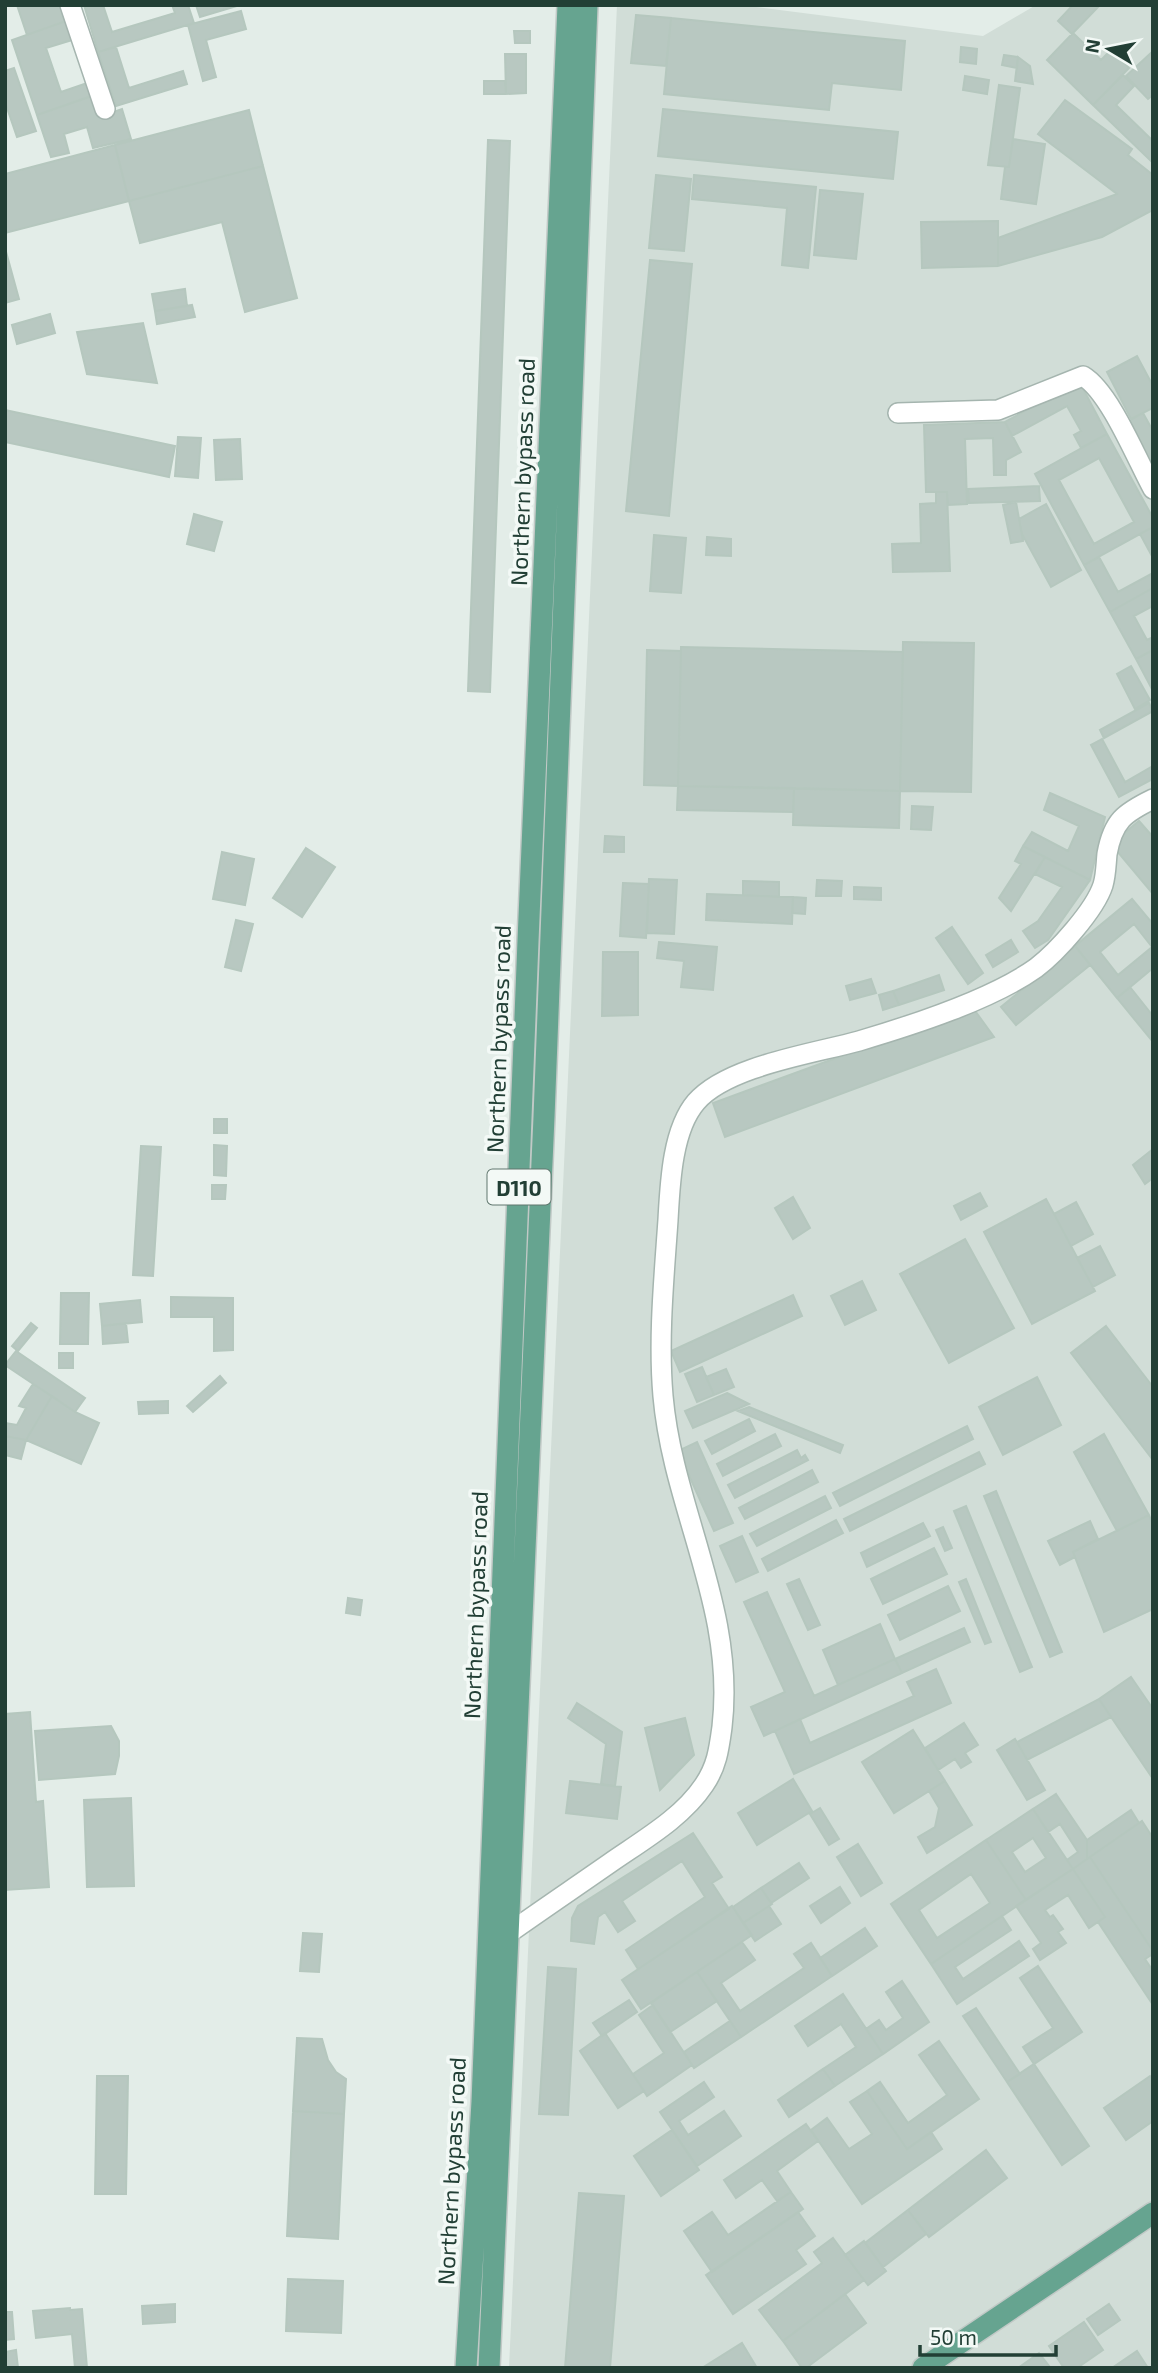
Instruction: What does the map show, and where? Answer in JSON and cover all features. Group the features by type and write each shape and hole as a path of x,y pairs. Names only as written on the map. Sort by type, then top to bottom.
{"main road":[{"name":"Northern bypass road","path":"467,2368 482,2102 568,5"},
{"name":"Northern bypass road","path":"489,2368 541,1195 582,71 587,5"},
{"path":"537,726 558,725"},
{"path":"519,1194 541,1195"},
{"path":"923,2368 1153,2213"}],"street":[{"path":"70,5 105,109"},
{"path":"898,414 998,410 1083,376 1092,381 1105,399 1153,489"},
{"path":"509,1933 686,1808 704,1785 718,1760 725,1699 721,1649 702,1558 670,1448 662,1395 669,1207 677,1140 687,1113 716,1084 736,1074 861,1040 945,1012 1037,967 1082,921 1103,886 1110,840 1123,814 1153,799"}],"shaded area":[{"path":"617,5 741,5 983,36 1036,5 1153,5 1153,2368 509,2368"}],"building":[{"path":"17,5 61,5 66,21 27,35"},
{"path":"84,5 103,5 112,32 175,13 172,5 188,5 194,23 98,52"},
{"path":"196,5 240,5 200,17"},
{"path":"1073,5 1100,5 1072,34 1058,21"},
{"path":"241,11 246,29 206,40 216,77 203,81 188,25"},
{"path":"636,15 671,18 666,66 631,63"},
{"path":"671,18 905,41 901,90 832,83 829,110 664,94"},
{"path":"66,21 72,40 46,48 61,92 90,82 94,95 37,115 12,40"},
{"path":"514,31 530,31 530,43 515,43"},
{"path":"1073,33 1101,60 1111,50 1129,68 1093,105 1047,60"},
{"path":"116,47 129,88 183,71 187,84 116,106 98,52"},
{"path":"961,47 977,49 976,64 960,62"},
{"path":"1153,51 1153,95 1148,99 1126,76"},
{"path":"505,54 526,54 526,93 506,94"},
{"path":"1004,55 1018,57 1017,68 1002,65"},
{"path":"1018,57 1030,66 1033,84 1015,81"},
{"path":"14,68 36,131 17,137 5,102 5,71"},
{"path":"1123,75 1134,86 1116,105 1153,141 1153,163 1093,105"},
{"path":"965,76 989,80 987,94 963,90"},
{"path":"484,81 505,81 506,94 484,94"},
{"path":"999,85 1020,88 1009,167 988,165"},
{"path":"98,94 105,115 122,109 131,139 93,148 87,127 64,134 69,153 51,157 37,115"},
{"path":"1065,100 1132,149 1128,155 1153,175 1153,210 1102,237 998,266 998,238 1117,194 1038,134"},
{"path":"663,109 898,132 893,179 658,156"},
{"path":"249,110 263,166 129,201 115,145"},
{"path":"1013,139 1045,144 1036,204 1001,199 1005,167 1009,167"},
{"path":"488,140 510,141 490,692 468,691"},
{"path":"115,145 129,201 5,233 5,174"},
{"path":"263,166 297,298 245,312 222,222 140,243 129,201"},
{"path":"656,175 691,179 684,251 649,248"},
{"path":"694,175 816,187 808,268 782,265 787,208 692,199"},
{"path":"820,190 863,194 856,259 814,255"},
{"path":"998,221 998,266 922,268 921,222"},
{"path":"5,248 19,299 5,303"},
{"path":"650,260 692,264 669,516 626,511"},
{"path":"185,289 187,306 155,311 152,294"},
{"path":"192,305 195,317 157,324 155,311"},
{"path":"50,314 55,333 17,344 12,325"},
{"path":"143,323 157,383 87,374 77,332"},
{"path":"1137,356 1153,386 1153,408 1131,419 1107,372"},
{"path":"1079,381 1107,434 1081,448 1074,435 1081,431 1067,406 1012,436 1005,422"},
{"path":"5,410 175,446 169,477 5,442"},
{"path":"1143,413 1153,431 1151,468 1127,422"},
{"path":"1005,422 1021,452 1006,460 1006,475 994,475 993,438 965,439 967,504 948,505 947,492 926,492 924,425"},
{"path":"1107,434 1153,518 1153,527 1084,565 1035,474","holes":["1099,458 1134,522 1094,544 1059,480"]},
{"path":"178,437 201,438 198,478 175,476"},
{"path":"240,439 242,479 216,480 214,440"},
{"path":"1039,486 1040,501 969,503 968,489"},
{"path":"936,492 947,492 950,571 893,572 892,544 921,543 920,504 936,503"},
{"path":"1016,502 1023,541 1011,543 1003,505"},
{"path":"1046,504 1081,570 1051,587 1022,534 1019,519"},
{"path":"194,514 222,522 214,551 187,544"},
{"path":"1153,527 1153,558 1140,534"},
{"path":"654,535 686,538 681,593 650,591"},
{"path":"707,537 731,539 731,556 706,555"},
{"path":"1099,557 1118,592 1153,573 1153,588 1110,612 1084,565"},
{"path":"1153,588 1153,606 1134,616 1147,640 1153,637 1153,650 1136,659 1110,612"},
{"path":"903,642 974,643 971,792 900,791"},
{"path":"681,647 903,652 900,791 678,786"},
{"path":"647,650 681,651 678,786 644,785"},
{"path":"1153,650 1153,691 1136,659"},
{"path":"1131,666 1150,700 1135,709 1117,674"},
{"path":"1149,703 1153,711 1104,738 1100,730"},
{"path":"1102,739 1125,782 1153,766 1153,779 1119,797 1091,745"},
{"path":"678,786 794,788 793,812 677,810"},
{"path":"794,788 900,791 899,828 793,825"},
{"path":"1050,793 1105,817 1090,880 1023,846 1032,832 1068,851 1079,826 1044,810"},
{"path":"912,806 933,807 931,830 911,829"},
{"path":"1139,821 1153,837 1153,894 1111,844"},
{"path":"605,836 624,837 624,852 604,852"},
{"path":"1023,846 1045,857 1011,911 999,898 1021,864 1015,861"},
{"path":"306,848 335,867 302,917 273,898"},
{"path":"222,852 254,859 245,905 213,899"},
{"path":"1045,857 1090,880 1048,940 1035,948 1023,931 1038,921 1062,887 1035,874"},
{"path":"649,879 677,880 674,934 647,933"},
{"path":"817,880 842,881 841,896 816,896"},
{"path":"743,881 779,882 779,897 743,895"},
{"path":"623,883 649,884 646,938 620,936"},
{"path":"854,887 881,888 881,900 854,899"},
{"path":"707,894 793,897 792,924 706,920"},
{"path":"793,897 806,898 805,914 792,913"},
{"path":"1132,899 1153,924 1153,968 1117,998 1075,946","holes":["1134,924 1152,947 1118,975 1100,952"]},
{"path":"236,920 253,924 241,971 225,967"},
{"path":"952,927 983,973 968,984 936,938"},
{"path":"1011,940 1018,952 993,967 986,955"},
{"path":"659,942 717,947 713,990 681,987 684,961 657,958"},
{"path":"1075,946 1090,965 1016,1025 1001,1007"},
{"path":"603,952 638,952 638,1015 602,1016"},
{"path":"939,975 944,990 899,1005 893,991"},
{"path":"871,979 876,993 850,1000 846,986"},
{"path":"1130,987 1153,1016 1153,1042 1117,998"},
{"path":"893,991 899,1005 883,1010 879,995"},
{"path":"973,1008 994,1037 725,1137 713,1103"},
{"path":"214,1119 227,1119 227,1133 214,1133"},
{"path":"214,1145 227,1146 226,1176 214,1175"},
{"path":"141,1146 161,1147 153,1276 133,1275"},
{"path":"1153,1149 1153,1178 1145,1184 1133,1165"},
{"path":"212,1185 226,1185 225,1199 212,1199"},
{"path":"980,1193 987,1206 961,1220 954,1206"},
{"path":"793,1197 810,1228 793,1239 775,1208"},
{"path":"1046,1199 1095,1291 1032,1324 984,1232"},
{"path":"1076,1202 1093,1234 1071,1246 1054,1214"},
{"path":"965,1239 1014,1328 949,1363 900,1274"},
{"path":"1100,1246 1115,1275 1093,1287 1077,1258"},
{"path":"862,1281 876,1310 845,1325 831,1296"},
{"path":"61,1293 89,1293 88,1344 60,1344"},
{"path":"793,1295 802,1316 680,1372 671,1351"},
{"path":"171,1297 233,1298 233,1350 214,1351 214,1317 171,1317"},
{"path":"140,1300 142,1322 102,1326 100,1304"},
{"path":"31,1323 37,1328 18,1351 12,1346"},
{"path":"126,1323 128,1342 103,1344 102,1326"},
{"path":"1106,1326 1153,1387 1153,1460 1071,1353"},
{"path":"16,1351 85,1398 75,1412 5,1365"},
{"path":"59,1353 73,1353 73,1368 59,1368"},
{"path":"702,1367 714,1395 697,1402 685,1374"},
{"path":"726,1369 734,1387 714,1395 706,1377"},
{"path":"220,1376 226,1383 193,1412 187,1406"},
{"path":"1037,1377 1061,1425 1003,1455 979,1407"},
{"path":"33,1384 52,1396 26,1440 5,1436 5,1423 17,1425 26,1408 19,1406"},
{"path":"727,1393 749,1404 693,1428 685,1411"},
{"path":"52,1396 75,1412 99,1423 81,1464 26,1440"},
{"path":"168,1401 168,1413 139,1414 138,1402"},
{"path":"749,1407 843,1445 840,1453 738,1411"},
{"path":"749,1419 755,1431 712,1454 705,1441"},
{"path":"967,1426 973,1439 840,1506 833,1493"},
{"path":"775,1434 781,1446 723,1476 717,1464"},
{"path":"1104,1434 1149,1515 1117,1531 1074,1452"},
{"path":"5,1436 26,1440 21,1459 5,1455"},
{"path":"697,1442 733,1523 714,1531 678,1451"},
{"path":"797,1450 801,1458 805,1455 808,1460 735,1498 728,1485"},
{"path":"979,1452 985,1464 850,1531 844,1519"},
{"path":"812,1470 818,1482 745,1519 739,1508"},
{"path":"996,1491 1062,1652 1050,1657 984,1496"},
{"path":"825,1496 831,1508 757,1546 750,1534"},
{"path":"966,1506 1032,1667 1020,1672 954,1511"},
{"path":"1149,1515 1153,1525 1153,1609 1104,1632 1073,1552"},
{"path":"836,1520 843,1533 768,1571 762,1559"},
{"path":"1090,1521 1098,1539 1073,1552 1075,1557 1060,1565 1048,1541"},
{"path":"923,1523 930,1536 867,1567 861,1553"},
{"path":"943,1527 952,1548 945,1551 936,1530"},
{"path":"742,1536 758,1572 736,1582 720,1546"},
{"path":"934,1548 947,1574 883,1604 871,1579"},
{"path":"799,1579 820,1625 808,1630 787,1584"},
{"path":"966,1579 991,1642 985,1644 959,1582"},
{"path":"948,1586 960,1611 900,1640 888,1615"},
{"path":"767,1592 814,1696 895,1659 902,1673 764,1736 751,1707 785,1692 744,1602"},
{"path":"348,1598 362,1600 360,1615 346,1613"},
{"path":"880,1624 895,1659 838,1685 823,1650"},
{"path":"964,1628 970,1642 902,1673 895,1659"},
{"path":"936,1669 951,1703 794,1774 775,1731 800,1719 810,1743 914,1696 907,1682"},
{"path":"1131,1677 1153,1709 1153,1779 1099,1699"},
{"path":"1099,1699 1111,1717 1027,1760 1017,1742"},
{"path":"577,1703 622,1732 615,1786 601,1784 606,1744 568,1718"},
{"path":"30,1712 36,1802 43,1801 49,1887 5,1890 5,1714"},
{"path":"685,1718 694,1755 660,1790 645,1728"},
{"path":"964,1723 978,1745 965,1753 971,1762 961,1768 955,1759 938,1770 925,1748"},
{"path":"111,1726 119,1741 115,1774 39,1780 35,1731"},
{"path":"913,1730 945,1781 894,1813 862,1762"},
{"path":"1015,1739 1045,1790 1027,1800 997,1750"},
{"path":"793,1779 812,1811 757,1845 738,1813"},
{"path":"570,1781 621,1787 617,1819 566,1813"},
{"path":"945,1781 972,1825 927,1853 918,1837 935,1827 939,1808 929,1791"},
{"path":"1056,1794 1087,1840 1087,1859 1073,1869 1067,1860 1078,1852 1060,1824 1048,1832 1033,1809"},
{"path":"131,1798 134,1886 87,1887 84,1800"},
{"path":"820,1808 839,1839 829,1845 810,1814"},
{"path":"1033,1809 1073,1869 1026,1900 986,1840","holes":["1033,1838 1046,1858 1025,1872 1012,1852"]},
{"path":"1131,1810 1139,1823 1087,1859 1087,1840"},
{"path":"1142,1821 1153,1838 1153,1951 1090,1857"},
{"path":"693,1833 722,1877 712,1883 729,1909 638,1969 626,1950 705,1897 682,1861 622,1901 635,1921 618,1932 605,1912 598,1917 594,1944 571,1941 572,1918 578,1906"},
{"path":"986,1840 1026,1900 931,1964 891,1904","holes":["971,1874 990,1903 937,1938 919,1910"]},
{"path":"858,1844 882,1883 861,1896 837,1857"},
{"path":"1090,1857 1153,1951 1153,1954 1145,1959 1153,1971 1153,2005 1098,1922 1105,1917 1073,1869"},
{"path":"799,1863 809,1878 771,1903 761,1888"},
{"path":"1073,1869 1105,1917 1089,1928 1068,1895 1045,1910 1050,1917 1053,1915 1063,1929 1058,1932 1066,1943 1040,1960 1033,1949 1041,1943 1016,1906"},
{"path":"840,1887 850,1903 821,1923 810,1906"},
{"path":"761,1888 772,1904 743,1923 733,1907"},
{"path":"732,1906 752,1935 641,2009 622,1980"},
{"path":"769,1906 781,1924 755,1941 743,1923"},
{"path":"1002,1916 1011,1930 955,1967 963,1979 1019,1941 1029,1956 957,2004 931,1964"},
{"path":"865,1928 877,1946 832,1976 820,1958"},
{"path":"303,1933 322,1934 319,1972 300,1971"},
{"path":"742,1942 755,1960 721,1983 740,2011 804,1968 794,1954 811,1943 832,1976 741,2037 697,1972"},
{"path":"1038,1966 1082,2032 1034,2064 1023,2047 1053,2028 1020,1978"},
{"path":"548,1967 576,1969 568,2115 539,2114"},
{"path":"697,1972 717,2001 670,2032 651,2003"},
{"path":"902,1981 929,2022 883,2054 866,2029 879,2020 886,2030 903,2018 886,1992"},
{"path":"843,1994 883,2054 835,2086 823,2069 856,2047 841,2024 808,2046 795,2026"},
{"path":"629,2000 637,2012 602,2036 593,2023"},
{"path":"653,2005 692,2065 647,2096 633,2074 664,2053 639,2015"},
{"path":"976,2008 1020,2074 1007,2082 963,2016"},
{"path":"730,2021 741,2037 694,2068 684,2052"},
{"path":"605,2033 644,2091 618,2108 580,2051"},
{"path":"297,2038 322,2039 328,2060 336,2072 346,2079 344,2114 293,2111"},
{"path":"939,2041 979,2099 907,2149 867,2091 880,2082 908,2123 947,2095 919,2055"},
{"path":"1034,2064 1089,2146 1062,2165 1007,2082"},
{"path":"823,2069 835,2086 789,2117 778,2100"},
{"path":"97,2076 128,2076 126,2194 95,2194"},
{"path":"1150,2076 1153,2080 1153,2121 1126,2140 1104,2108"},
{"path":"704,2082 714,2097 679,2121 688,2135 724,2111 741,2136 697,2166 660,2112"},
{"path":"867,2091 907,2149 931,2132 942,2149 862,2204 811,2130 827,2118 849,2149 872,2134 850,2102"},
{"path":"293,2111 344,2114 338,2239 287,2236"},
{"path":"806,2124 818,2141 777,2171 791,2192 777,2201 762,2180 736,2198 724,2180"},
{"path":"672,2130 699,2170 661,2196 634,2156"},
{"path":"986,2150 1007,2178 929,2237 908,2210"},
{"path":"791,2192 803,2209 712,2272 684,2231 712,2212 728,2235"},
{"path":"579,2193 624,2196 610,2368 565,2368"},
{"path":"908,2210 926,2234 883,2267 865,2243"},
{"path":"798,2212 815,2236 796,2250 806,2264 733,2314 706,2275"},
{"path":"833,2238 864,2280 783,2341 759,2310 822,2263 814,2252"},
{"path":"864,2241 886,2271 868,2285 845,2255"},
{"path":"288,2279 343,2281 341,2333 286,2331"},
{"path":"845,2294 866,2323 806,2368 802,2368 783,2341"},
{"path":"175,2304 175,2322 143,2324 142,2306"},
{"path":"1109,2304 1120,2320 1098,2335 1087,2319"},
{"path":"82,2309 87,2368 75,2368 72,2334 36,2338 33,2311"},
{"path":"5,2312 12,2312 14,2339 5,2340"},
{"path":"1084,2322 1103,2350 1077,2368 1064,2368 1049,2346"},
{"path":"742,2343 757,2368 702,2368"},
{"path":"16,2350 18,2368 5,2368 5,2352"},
{"path":"1137,2351 1148,2368 1112,2368"},
{"path":"1039,2353 1049,2366 1047,2368 1018,2368"}]}
